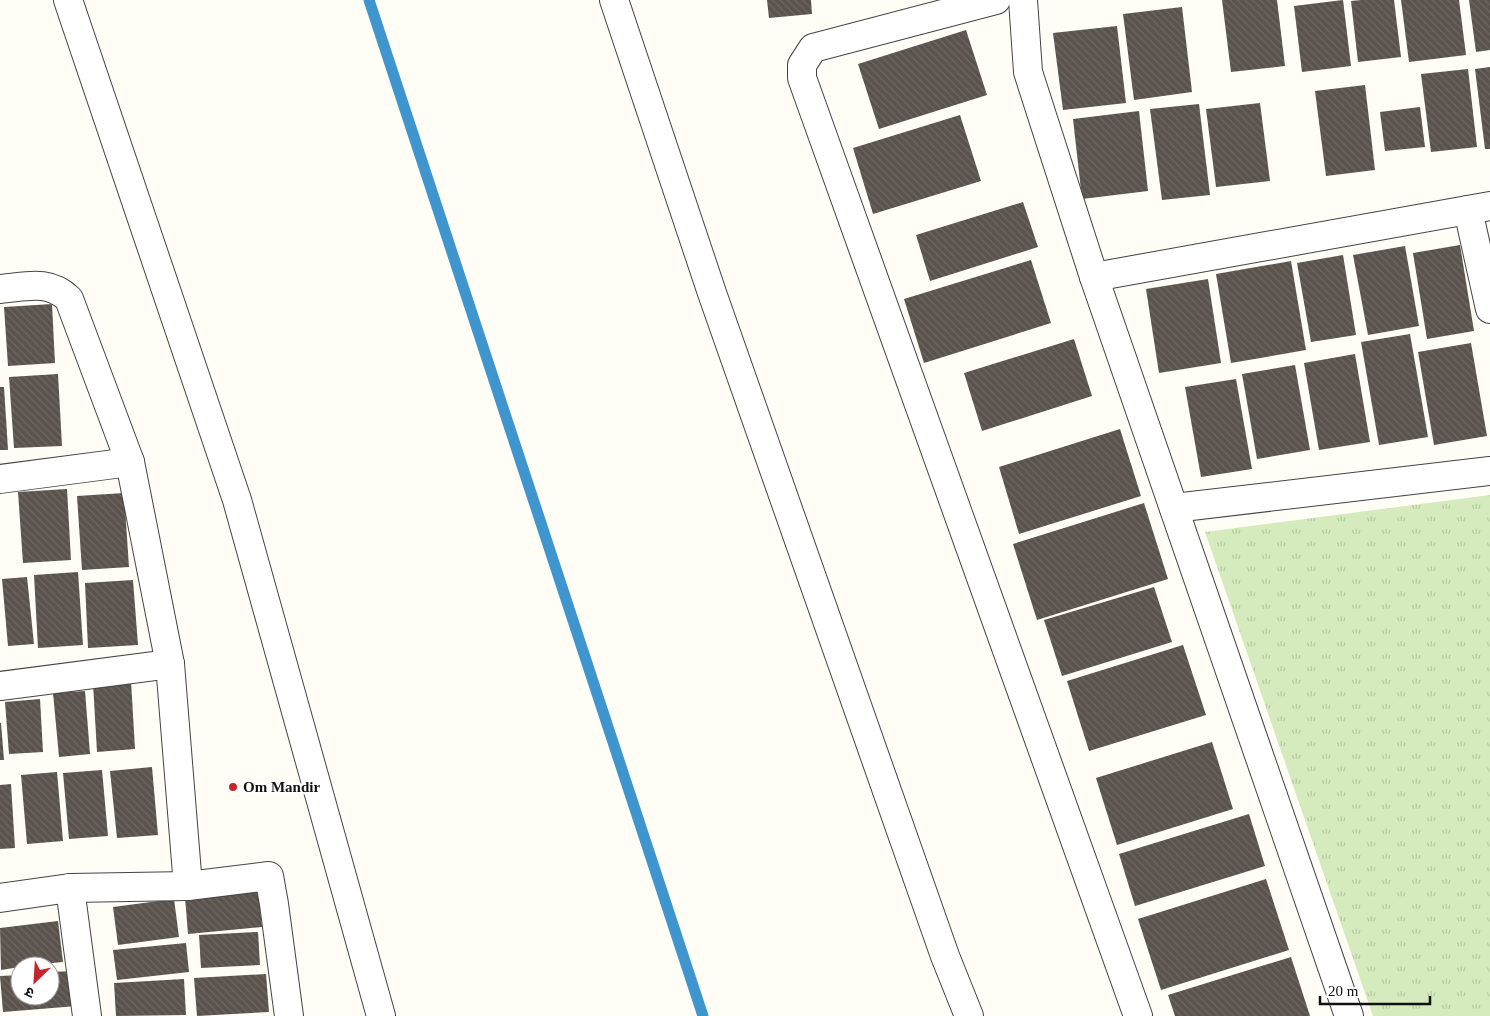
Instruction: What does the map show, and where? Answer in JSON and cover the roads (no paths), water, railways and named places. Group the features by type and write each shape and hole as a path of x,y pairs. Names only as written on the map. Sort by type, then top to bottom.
{"street":[{"path":"68,0 237,500 381,1016"},
{"path":"614,0 719,312 945,956 970,1016"},
{"path":"996,0 814,48 802,65 802,78 1138,1016"},
{"path":"1023,0 1028,72 1094,277 1349,1016"},
{"path":"1094,277 1479,208 1490,309"},
{"path":"0,289 42,285 57,290 69,299 130,462 170,664 188,886"},
{"path":"0,479 130,462"},
{"path":"1174,508 1490,471"},
{"path":"0,686 170,664"},
{"path":"0,898 70,888 188,886 269,876 289,1016"},
{"path":"70,888 87,1016"}],"waterway":[{"path":"369,0 703,1016"}],"place":[{"name":"Om Mandir","path":"233,787"}]}
